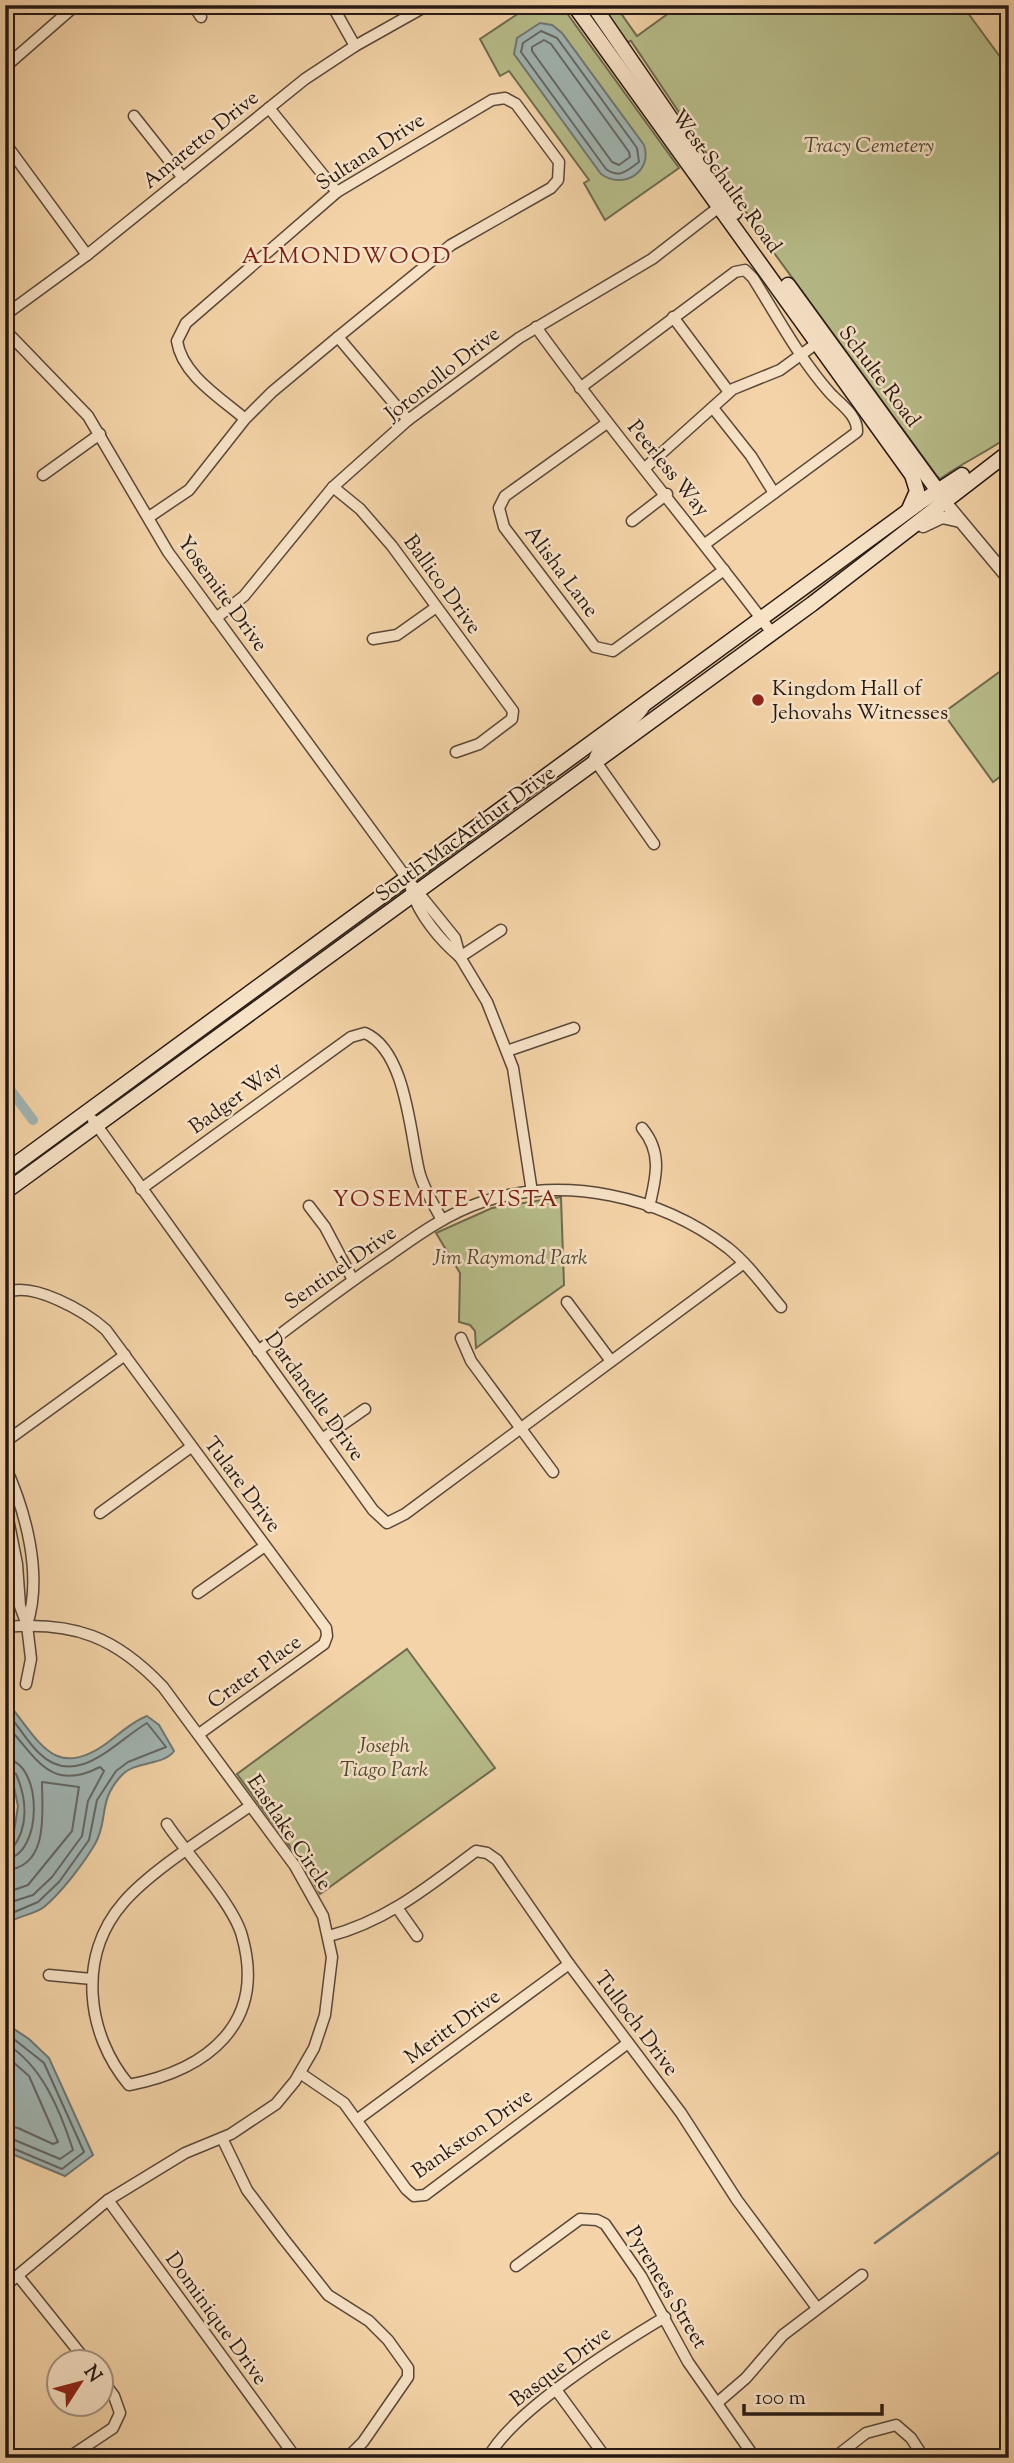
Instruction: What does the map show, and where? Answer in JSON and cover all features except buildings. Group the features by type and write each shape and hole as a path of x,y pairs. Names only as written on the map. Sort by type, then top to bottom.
{"main road":[{"name":"West Schulte Road","path":"574,5 782,277"},
{"name":"West Schulte Road","path":"593,5 817,343 845,381"},
{"name":"Schulte Road","path":"782,277 939,495"},
{"name":"Schulte Road","path":"845,381 939,495"},
{"path":"845,381 915,480 915,499 904,515"},
{"path":"939,495 1009,442"},
{"path":"939,495 1009,452"},
{"name":"South MacArthur Drive","path":"5,1172 904,515 939,495"},
{"name":"South MacArthur Drive","path":"5,1192 772,633 879,551 939,495"}],"street":[{"path":"193,5 201,17"},
{"path":"332,5 355,46"},
{"name":"Amaretto Drive","path":"5,315 87,255 314,72 428,5"},
{"path":"5,68 74,6"},
{"name":"Sultana Drive","path":"245,419 197,377 182,358 177,341 186,323 337,192 492,100 505,98 516,104 559,162 558,180 546,191 451,245 338,337"},
{"path":"270,108 337,192"},
{"path":"134,116 183,178"},
{"path":"5,143 87,255"},
{"name":"Joronollo Drive","path":"216,618 244,596 333,487 408,420 536,327 652,259 724,204"},
{"path":"580,388 735,272 745,270 831,394 858,425 857,432 705,544"},
{"path":"673,317 729,392"},
{"name":"Peerless Way","path":"536,327 580,388 667,494 772,633"},
{"name":"Yosemite Drive","path":"5,330 76,401 100,434 168,552 408,880 445,944 460,957 487,1002 507,1051 521,1105 533,1192"},
{"path":"149,517 189,490 245,419 272,392 338,337 408,420"},
{"path":"645,468 729,392 744,382 780,370 817,343"},
{"path":"713,408 751,456 774,493"},
{"name":"Alisha Lane","path":"607,423 505,496 499,508 504,527 595,647 613,651 724,570"},
{"path":"43,475 100,434"},
{"name":"Ballico Drive","path":"333,487 360,509 392,546 513,711 512,719 479,744 456,751"},
{"path":"632,521 667,494"},
{"name":"Schulte Road","path":"939,495 967,525 1009,579"},
{"path":"879,551 897,545 934,518 949,517 967,525"},
{"path":"373,639 397,635 435,608"},
{"path":"645,706 631,725 597,751 595,763 654,844"},
{"path":"460,957 501,930"},
{"path":"507,1051 573,1028"},
{"name":"Badger Way","path":"141,1189 359,1033 371,1035 396,1070 402,1087 419,1174 442,1220"},
{"name":"Dardanelle Drive","path":"87,1112 373,1510 387,1523 405,1514 521,1428"},
{"path":"642,1128 652,1142 658,1159 649,1207"},
{"name":"Sentinel Drive","path":"258,1350 353,1280 442,1220 482,1202 533,1192 563,1190 617,1195 688,1222 744,1264 781,1307"},
{"path":"309,1206 325,1227 353,1280"},
{"path":"521,1428 744,1264"},
{"name":"Tulare Drive","path":"5,1293 13,1289 50,1297 78,1309 106,1330 326,1629 327,1636"},
{"path":"567,1302 611,1361"},
{"path":"461,1338 471,1361 553,1472"},
{"path":"5,1442 125,1356"},
{"path":"322,1439 365,1409"},
{"path":"100,1513 191,1447"},
{"path":"5,1466 23,1515 32,1563 34,1604 27,1625"},
{"path":"5,1504 31,1659 26,1684"},
{"path":"198,1593 264,1546"},
{"name":"Eastlake Circle","path":"5,1627 27,1625 79,1631 119,1648 141,1664 163,1687 306,1884 329,1936 331,1979 325,2015 314,2048 300,2073 276,2104 222,2138 184,2153 108,2200 5,2286"},
{"name":"Crater Place","path":"199,1734 324,1643 327,1636"},
{"path":"167,1824 186,1852 228,1910 242,1934 244,1992 231,2028 212,2051 185,2070 129,2085 119,2073 99,2031 92,1997 92,1979 103,1933 116,1911 134,1892 186,1852 250,1806"},
{"name":"Tulloch Drive","path":"329,1936 372,1923 398,1909 476,1851 487,1853 497,1860 569,1964 681,2113 737,2200 817,2308"},
{"path":"398,1909 417,1936"},
{"name":"Meritt Drive","path":"358,2119 569,1964"},
{"path":"49,1975 92,1979"},
{"name":"Bankston Drive","path":"358,2119 405,2189 414,2196 425,2195 628,2043"},
{"path":"300,2073 326,2088 358,2119"},
{"path":"222,2138 247,2190 328,2295 369,2321 408,2368 408,2377 363,2442 347,2458"},
{"name":"Dominique Drive","path":"108,2200 296,2458"},
{"name":"Pyrenees Street","path":"516,2266 580,2219 597,2220 606,2224 665,2317 688,2362 755,2458"},
{"path":"717,2403 746,2378 783,2335 862,2275"},
{"path":"19,2277 76,2348"},
{"name":"Basque Drive","path":"488,2458 518,2420 615,2348 665,2317"},
{"path":"557,2391 606,2458"},
{"path":"68,2458 113,2428 120,2413 116,2402"},
{"path":"834,2458 866,2433 896,2425 924,2458"}],"green space":[{"path":"531,5 561,5 679,168 605,220 584,183 589,180 509,71 500,76 480,39"},
{"name":"Tracy Cemetery","path":"601,5 615,5 637,36 680,5 962,5 1009,69 1009,436 940,479 937,476 769,246 631,41 627,42"},
{"path":"1009,665 1009,770 993,782 943,713"},
{"name":"Jim Raymond Park","path":"561,1197 564,1285 476,1348 475,1331 470,1325 459,1322 460,1273 436,1233 492,1208"},
{"name":"Joseph Tiago Park","path":"407,1649 495,1768 320,1894 305,1867 237,1774"}],"water":[{"path":"540,23 552,25 562,33 644,145 644,163 634,176 618,180 601,174 514,54 517,38"},
{"path":"5,1700 37,1740 59,1757 72,1758 88,1754 147,1716 159,1725 174,1751 164,1759 134,1767 122,1775 109,1793 102,1827 95,1844 72,1877 44,1907 5,1925 5,1847 14,1832 18,1806 14,1787 5,1771"},
{"path":"5,2023 29,2039 49,2058 93,2155 65,2176 5,2151"}],"waterway":[{"path":"5,1083 33,1120"},
{"path":"875,2243 1009,2145"}],"place":[{"name":"Kingdom Hall of Jehovahs Witnesses","path":"758,700"}],"district":[{"name":"ALMONDWOOD","path":"347,255"},
{"name":"YOSEMITE VISTA","path":"446,1198"}]}
